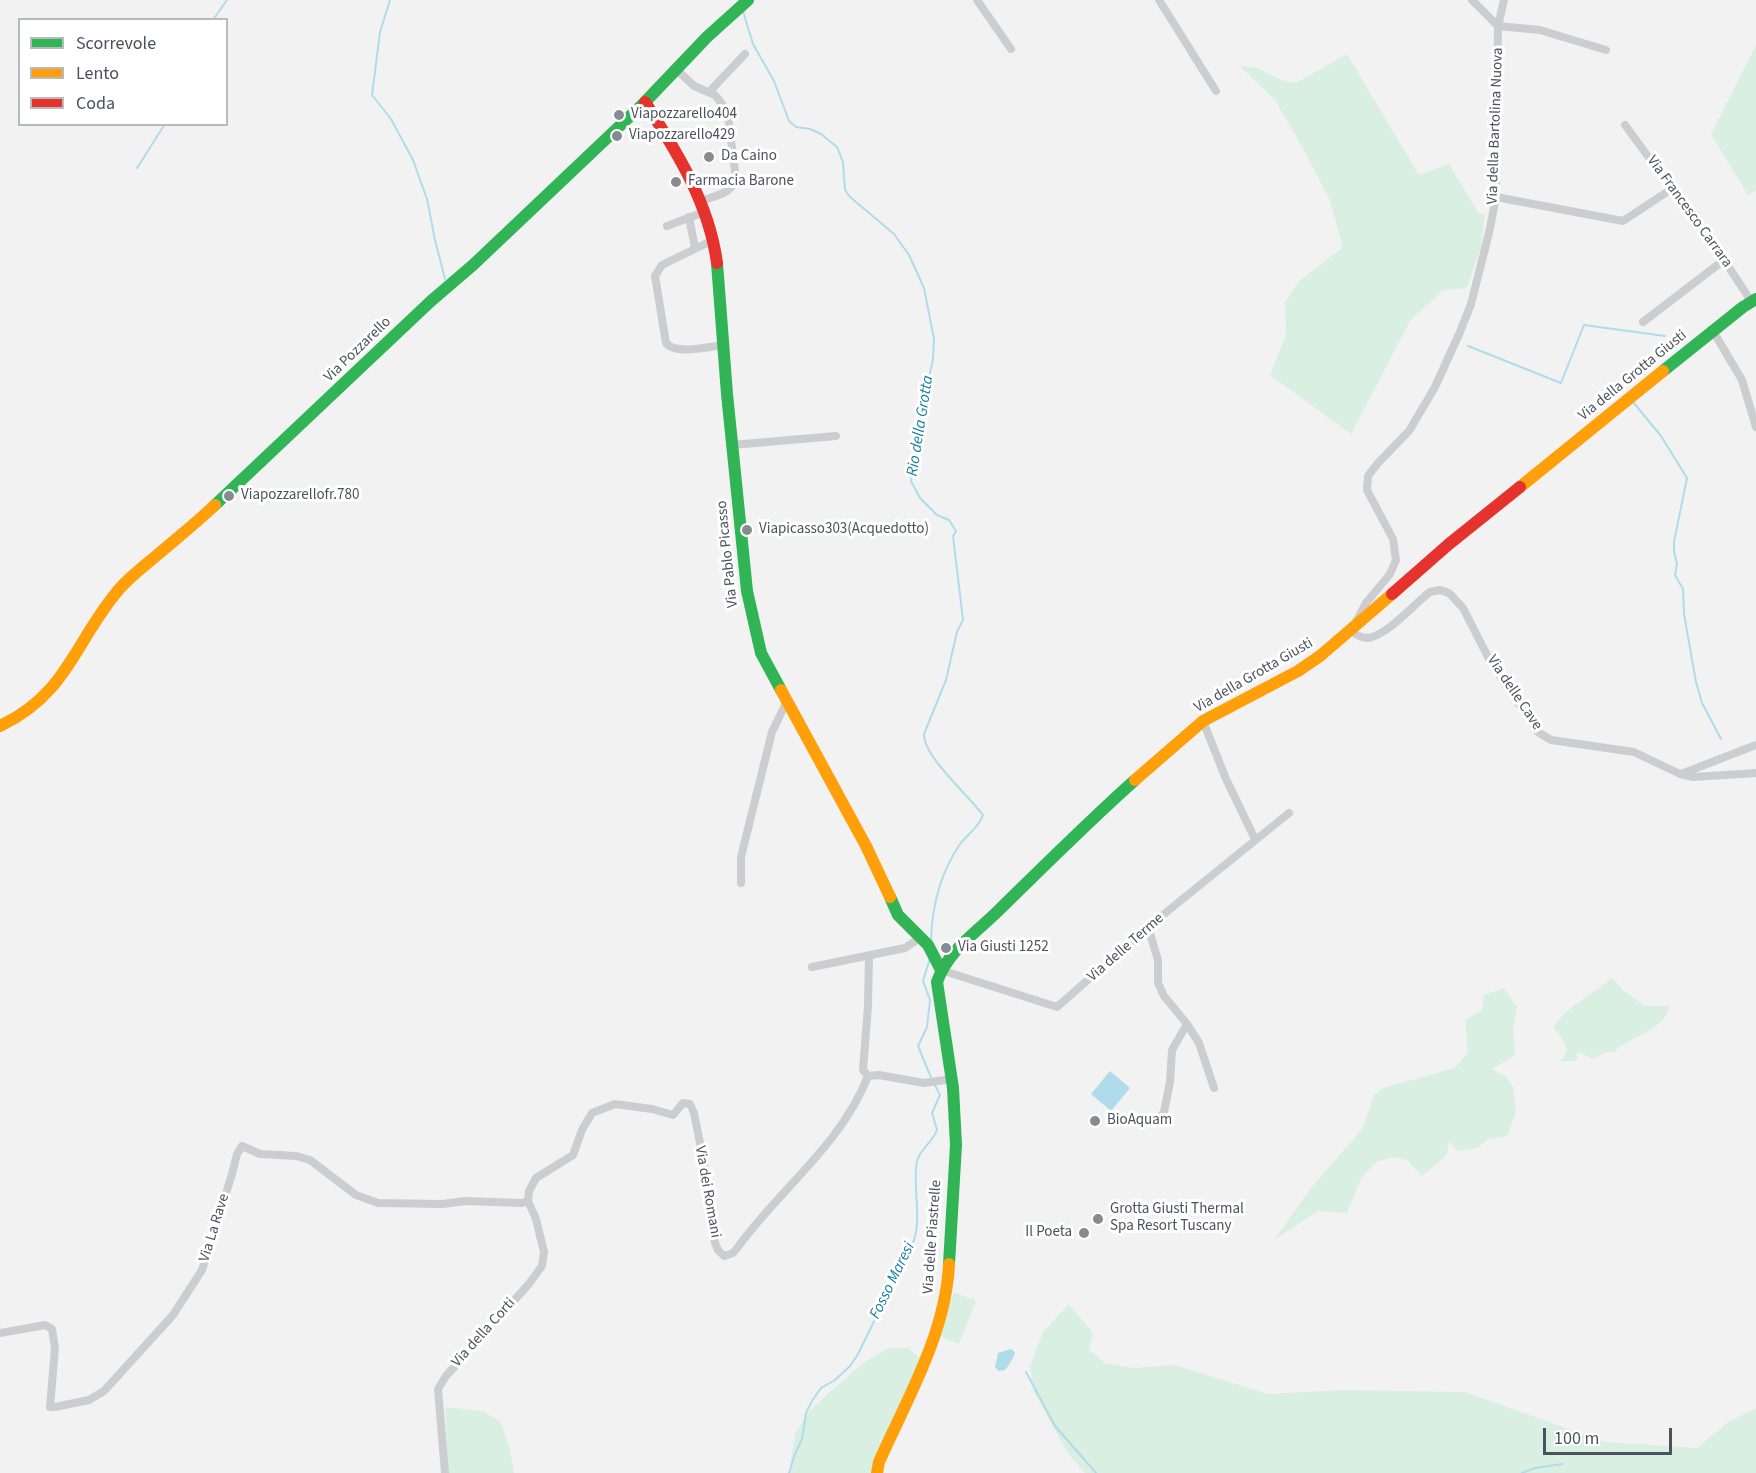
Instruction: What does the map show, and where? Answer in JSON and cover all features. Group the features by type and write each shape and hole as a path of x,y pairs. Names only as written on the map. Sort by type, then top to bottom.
{"street":[{"path":"977,0 1011,49"},
{"path":"1159,0 1215,91"},
{"path":"1472,0 1498,26 1540,30 1606,50"},
{"name":"Via della Bartolina Nuova","path":"1351,631 1366,603 1390,574 1396,560 1393,539 1367,490 1368,477 1378,463 1409,431 1435,387 1471,304 1496,197 1498,26 1504,0"},
{"name":"Via Pozzarello","path":"0,726 15,719 39,702 59,680 115,594 129,579 198,521 645,102 707,37 747,1"},
{"path":"710,91 745,54"},
{"path":"666,226 689,218 735,185 736,178 725,108 710,91 694,86 676,69"},
{"name":"Via Pablo Picasso","path":"645,102 688,171 703,206 713,240 718,268 723,345 749,614 761,653 866,846 898,915 927,946 941,970"},
{"name":"Via Francesco Carrara","path":"1625,125 1754,300"},
{"path":"1496,197 1623,222 1673,189"},
{"path":"689,218 695,248"},
{"path":"713,240 667,261 656,272 656,283 666,343 670,348 678,350 723,345"},
{"path":"1643,322 1724,260"},
{"name":"Via della Grotta Giusti","path":"941,970 955,950 1088,822 1203,721 1298,670 1351,631 1449,544 1754,300"},
{"path":"1713,332 1742,380 1756,427"},
{"path":"732,445 836,436"},
{"name":"Via delle Cave","path":"1351,631 1361,637 1373,636 1387,629 1430,592 1440,590 1449,593 1463,608 1488,657 1538,732 1551,740 1634,752 1680,774 1694,777 1756,773"},
{"path":"741,883 741,856 772,732 787,700"},
{"path":"1203,721 1226,779 1255,839"},
{"path":"1680,774 1756,745"},
{"name":"Via delle Terme","path":"941,970 1057,1007 1148,927 1289,813"},
{"path":"1148,927 1158,960 1158,983 1164,996 1199,1043 1214,1088"},
{"path":"812,967 905,948 927,946"},
{"path":"869,957 863,1070 868,1076 879,1075 924,1083 952,1079 937,982 941,970"},
{"path":"1156,1122 1164,1112 1170,1082 1172,1050 1187,1024"},
{"name":"Via dei Romani","path":"528,1201 529,1191 536,1179 573,1155 582,1130 592,1113 615,1104 652,1109 673,1115 678,1106 687,1102 692,1106 694,1113 715,1243 721,1254 729,1255 828,1142 863,1090 868,1076"},
{"name":"Via delle Piastrelle","path":"877,1473 879,1462 931,1346 948,1289 952,1171 956,1145 952,1079"},
{"name":"Via La Rave","path":"0,1333 45,1325 52,1329 55,1348 50,1407 89,1400 104,1391 173,1315 202,1270 237,1154 242,1146 260,1154 296,1156 310,1160 356,1195 378,1203 419,1204 465,1201 522,1203 528,1201"},
{"name":"Via della Corti","path":"445,1473 438,1389 446,1376 528,1285 543,1263 544,1252 528,1201"}],"green space":[{"path":"1756,45 1756,190 1748,195 1711,134"},
{"path":"1347,54 1419,175 1449,164 1479,214 1485,213 1482,244 1467,288 1443,290 1410,321 1351,434 1270,375 1286,335 1285,303 1298,282 1343,247 1329,198 1301,145 1275,100 1240,66 1258,68 1281,80 1296,83"},
{"path":"1612,978 1624,991 1645,1006 1669,1006 1662,1021 1614,1052 1606,1052 1592,1059 1580,1052 1576,1054 1578,1058 1575,1061 1559,1061 1564,1057 1567,1049 1553,1027 1573,1006"},
{"path":"1504,988 1517,1007 1513,1029 1515,1055 1492,1069 1505,1076 1513,1086 1516,1112 1507,1136 1489,1139 1477,1148 1457,1151 1449,1141 1447,1155 1422,1176 1407,1160 1392,1157 1376,1162 1361,1179 1347,1213 1318,1211 1274,1240 1312,1187 1363,1128 1374,1095 1383,1088 1455,1068 1468,1052 1465,1020 1482,1010 1484,995"},
{"path":"954,1292 976,1301 959,1344 937,1335"},
{"path":"1069,1304 1093,1333 1089,1350 1105,1363 1134,1368 1175,1365 1268,1394 1342,1390 1465,1392 1605,1442 1697,1448 1730,1421 1756,1408 1756,1473 1085,1473 1067,1452 1033,1390 1030,1366 1043,1332"},
{"path":"889,1348 908,1348 921,1359 875,1457 873,1473 789,1473 795,1434 810,1410 863,1363"},
{"path":"445,1407 483,1411 501,1422 510,1450 514,1473 448,1473"}],"water":[{"path":"1110,1071 1130,1088 1111,1111 1091,1094"},
{"path":"1011,1349 1015,1352 1011,1361 1005,1370 998,1371 995,1367 998,1353"}],"waterway":[{"path":"214,18 227,0"},
{"path":"390,0 380,32 372,95 391,119 413,160 427,199 445,279"},
{"name":"Rio della Grotta","path":"743,11 753,44 774,81 789,121 796,127 810,129 821,134 837,147 843,162 845,190 850,197 894,234 909,255 924,288 934,339 933,359 915,440 911,481 920,498 937,515 949,520 956,531 953,536 963,620 957,632 946,680 924,734 926,743 939,764 983,815 953,855 943,878 933,915 931,940"},
{"path":"137,168 164,126"},
{"path":"1468,346 1561,383 1584,325 1665,336"},
{"path":"1633,402 1661,436 1687,478 1674,542 1677,564 1675,575 1683,589 1684,614 1696,682 1702,703 1721,739"},
{"name":"Fosso Maresi","path":"930,958 923,981 930,1000 927,1027 918,1046 932,1080"},
{"name":"Fosso Maresi","path":"789,1473 802,1439 806,1413 812,1401 821,1388 835,1380 850,1366 858,1354 914,1240 917,1220 917,1161 920,1153 937,1130 932,1113 940,1095 935,1085"},
{"path":"1026,1372 1055,1426 1096,1473"},
{"path":"1522,1473 1535,1468 1562,1464"}],"traffic: fast":[{"path":"215,505 431,301 473,265 645,102 707,37 748,0"},
{"path":"717,263 727,394 747,591 761,653 781,690"},
{"path":"1663,371 1756,299"},
{"path":"949,1264 956,1145 953,1088 937,982 955,951 1135,780"},
{"path":"890,897 898,915 928,945 941,970"}],"traffic: slow":[{"path":"1520,487 1663,371"},
{"path":"0,726 22,713 55,684 116,593 215,505"},
{"path":"1135,780 1203,721 1298,671 1320,656 1392,594"},
{"path":"781,690 866,846 890,897"},
{"path":"877,1473 879,1462 913,1390 933,1340 941,1315 949,1264"}],"traffic: jam":[{"path":"645,102 680,159 699,199 713,241 717,263"},
{"path":"1392,594 1449,544 1520,487"}],"place":[{"name":"Viapozzarello404","path":"619,115"},
{"name":"Viapozzarello429","path":"617,136"},
{"name":"Da Caino","path":"709,157"},
{"name":"Farmacia Barone","path":"676,182"},
{"name":"Viapozzarellofr.780","path":"229,496"},
{"name":"Viapicasso303(Acquedotto)","path":"747,530"},
{"name":"Via Giusti 1252","path":"946,948"},
{"name":"BioAquam","path":"1095,1121"},
{"name":"Grotta Giusti Thermal Spa Resort Tuscany","path":"1098,1219"},
{"name":"Il Poeta","path":"1084,1233"}]}
